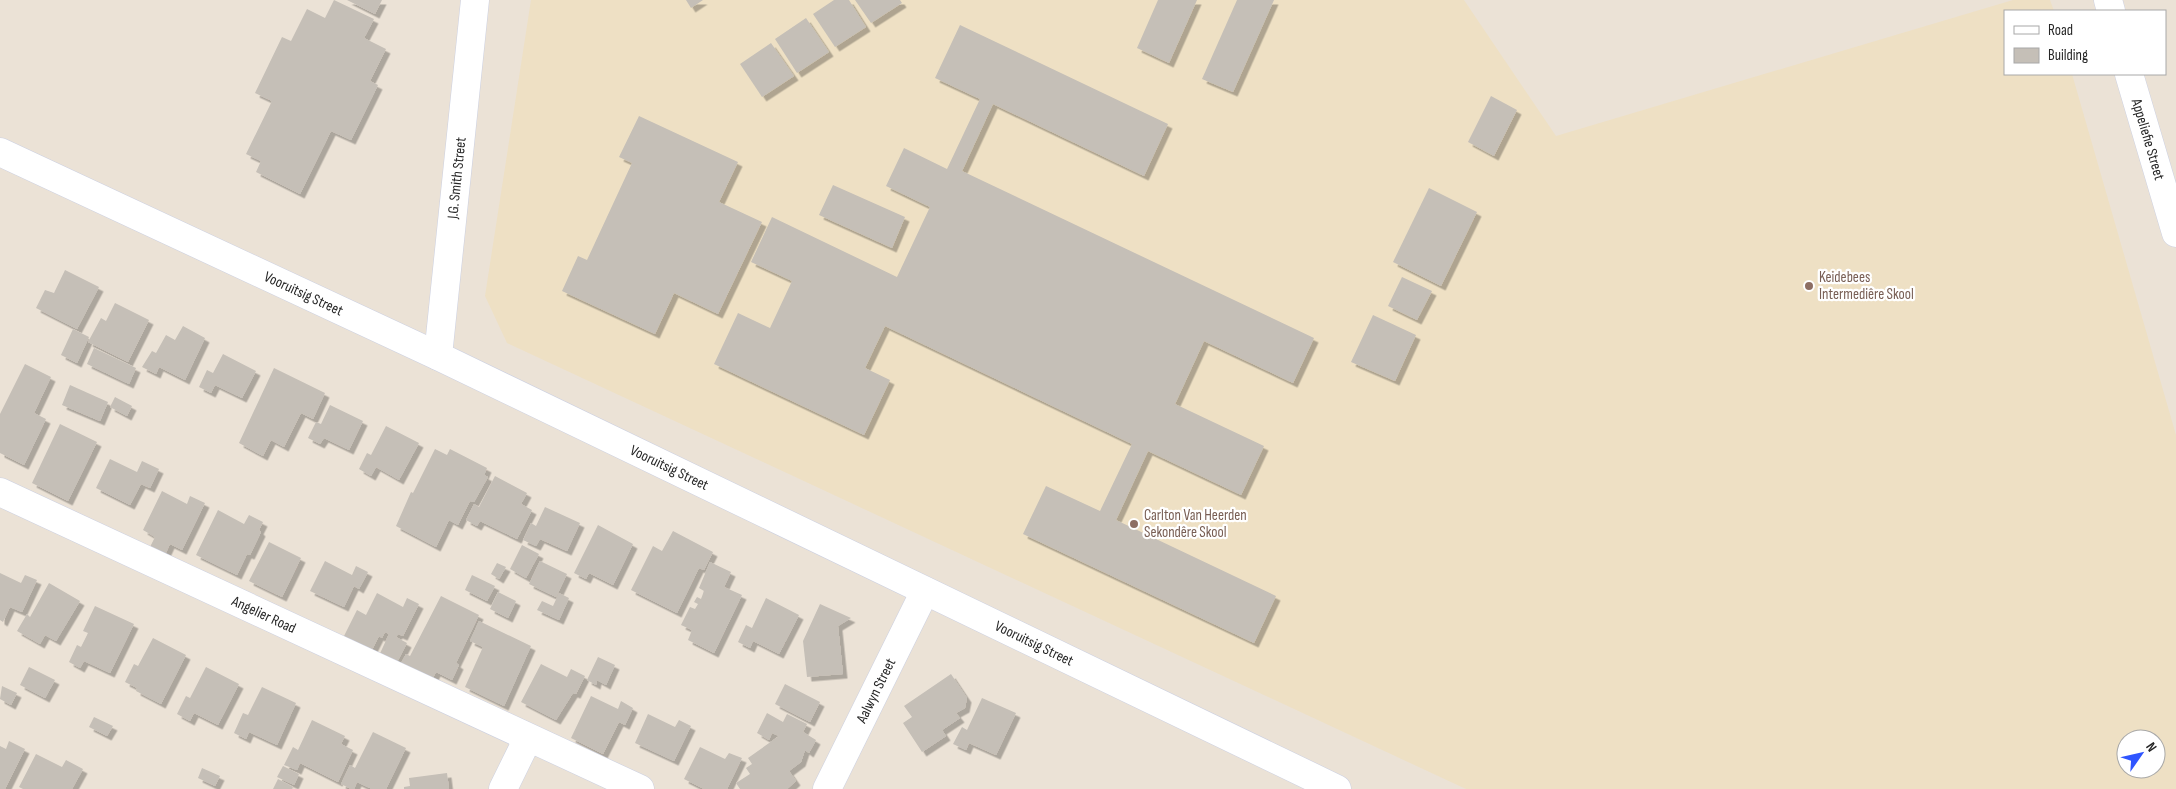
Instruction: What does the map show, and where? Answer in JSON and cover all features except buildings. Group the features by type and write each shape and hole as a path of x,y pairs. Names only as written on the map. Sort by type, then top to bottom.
{"street":[{"name":"J.G. Smith Street","path":"438,356 475,0"},
{"name":"Appeliefie Street","path":"2130,75 2176,232"},
{"name":"Vooruitsig Street","path":"0,152 438,356 1337,789"},
{"name":"Angelier Road","path":"0,492 640,789"},
{"name":"Aalwyn Street","path":"827,789 925,591"},
{"path":"503,789 528,738"}],"shaded area":[{"path":"531,0 1464,0 1556,136 2013,0 2050,0 2054,10 2004,10 2004,75 2072,75 2176,435 2176,789 1466,789 507,343 485,296"}],"place":[{"name":"Keidebees Intermediêre Skool","path":"1809,286"},
{"name":"Carlton Van Heerden Sekondêre Skool","path":"1134,524"}]}
